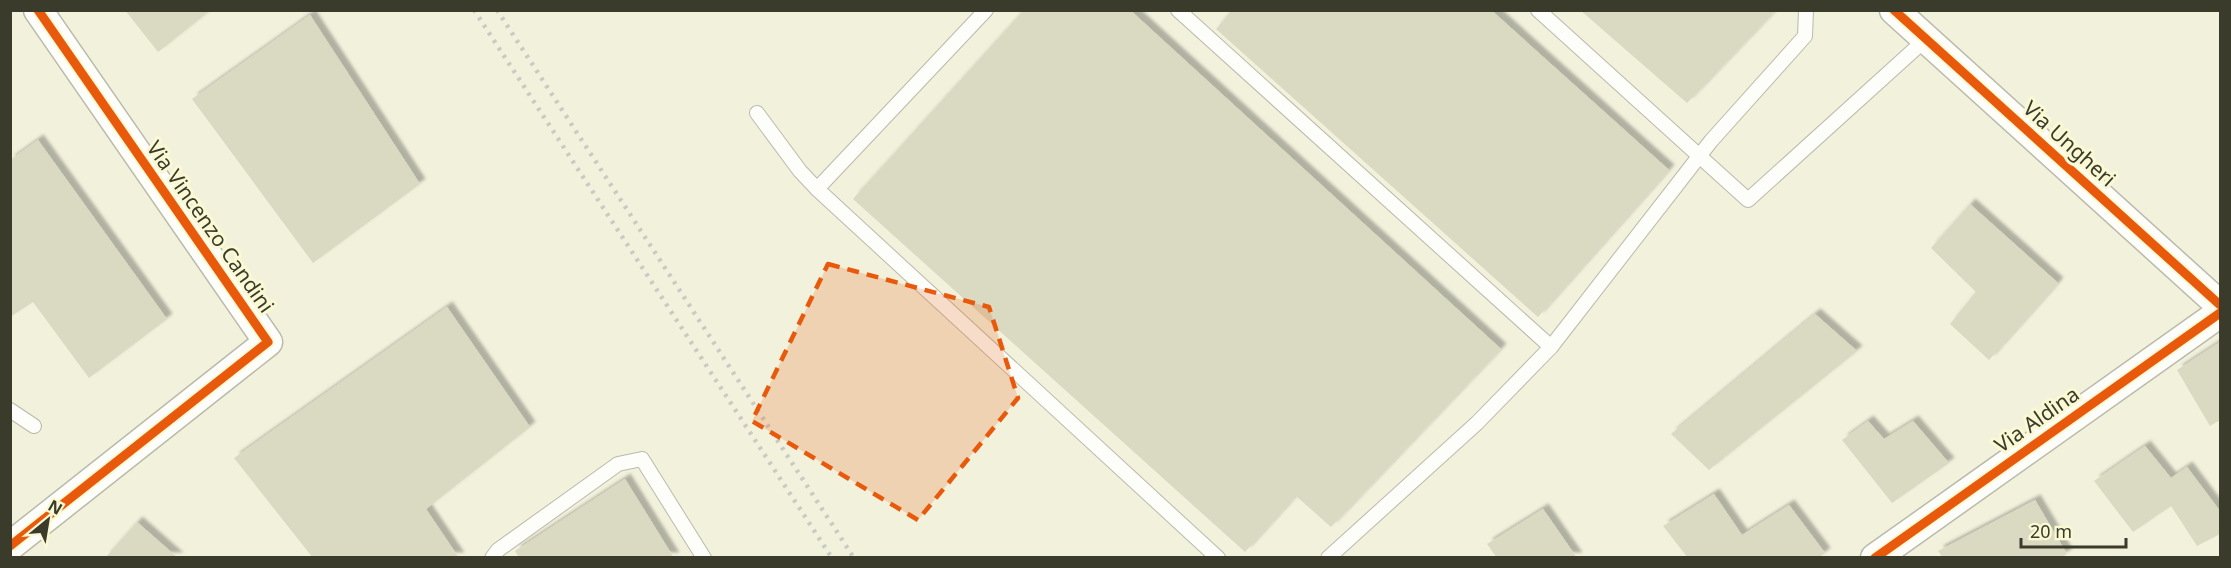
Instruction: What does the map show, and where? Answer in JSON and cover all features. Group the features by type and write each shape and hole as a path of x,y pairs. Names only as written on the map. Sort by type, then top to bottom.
{"street":[{"name":"Via Vincenzo Candini","path":"10,546 267,342 38,10"},
{"name":"Via Ungheri","path":"1894,10 2220,305"},
{"name":"Via Aldina","path":"1875,558 2220,313"}],"lane":[{"path":"817,189 986,10"},
{"path":"1178,10 1551,347"},
{"path":"1538,10 1748,200 1926,39"},
{"path":"1328,558 1478,423 1551,347 1700,156 1805,36 1806,10"},
{"path":"757,113 800,171 817,189 1218,558"},
{"path":"10,410 34,426"},
{"path":"492,558 498,550 618,464 642,459 704,558"}],"highlighted area":[{"path":"828,264 989,307 1018,398 918,520 752,421"}],"building":[{"path":"125,10 211,10 158,52"},
{"path":"1024,10 1130,10 1501,349 1331,527 1296,496 1245,552 853,199"},
{"path":"1232,10 1491,10 1669,170 1538,317 1216,29"},
{"path":"1580,10 1776,10 1687,103"},
{"path":"310,15 420,184 313,263 192,99"},
{"path":"38,140 167,319 89,378 33,302 10,317 10,160"},
{"path":"1970,204 2058,283 1989,360 1950,324 1976,292 1931,248"},
{"path":"447,307 530,427 426,509 459,558 313,558 234,458"},
{"path":"1815,314 1857,351 1709,470 1671,434"},
{"path":"2220,342 2220,420 2210,426 2177,370"},
{"path":"1868,421 1884,439 1913,421 1949,463 1892,503 1842,440"},
{"path":"2145,446 2171,478 2187,467 2220,511 2220,534 2197,546 2171,506 2133,532 2094,481"},
{"path":"625,479 674,558 519,558 515,551"},
{"path":"1714,494 1742,535 1789,505 1825,553 1819,558 1688,558 1663,526"},
{"path":"2035,500 2067,554 2060,558 1943,558 1938,551"},
{"path":"1543,509 1577,558 1497,558 1487,544"},
{"path":"137,522 178,558 105,558"}],"railway":[{"path":"474,10 832,558"},
{"path":"497,10 854,558"}],"cycle path":[{"path":"10,546 268,342 38,10"},
{"path":"1894,10 2220,305"},
{"path":"1875,558 2220,313"}]}
